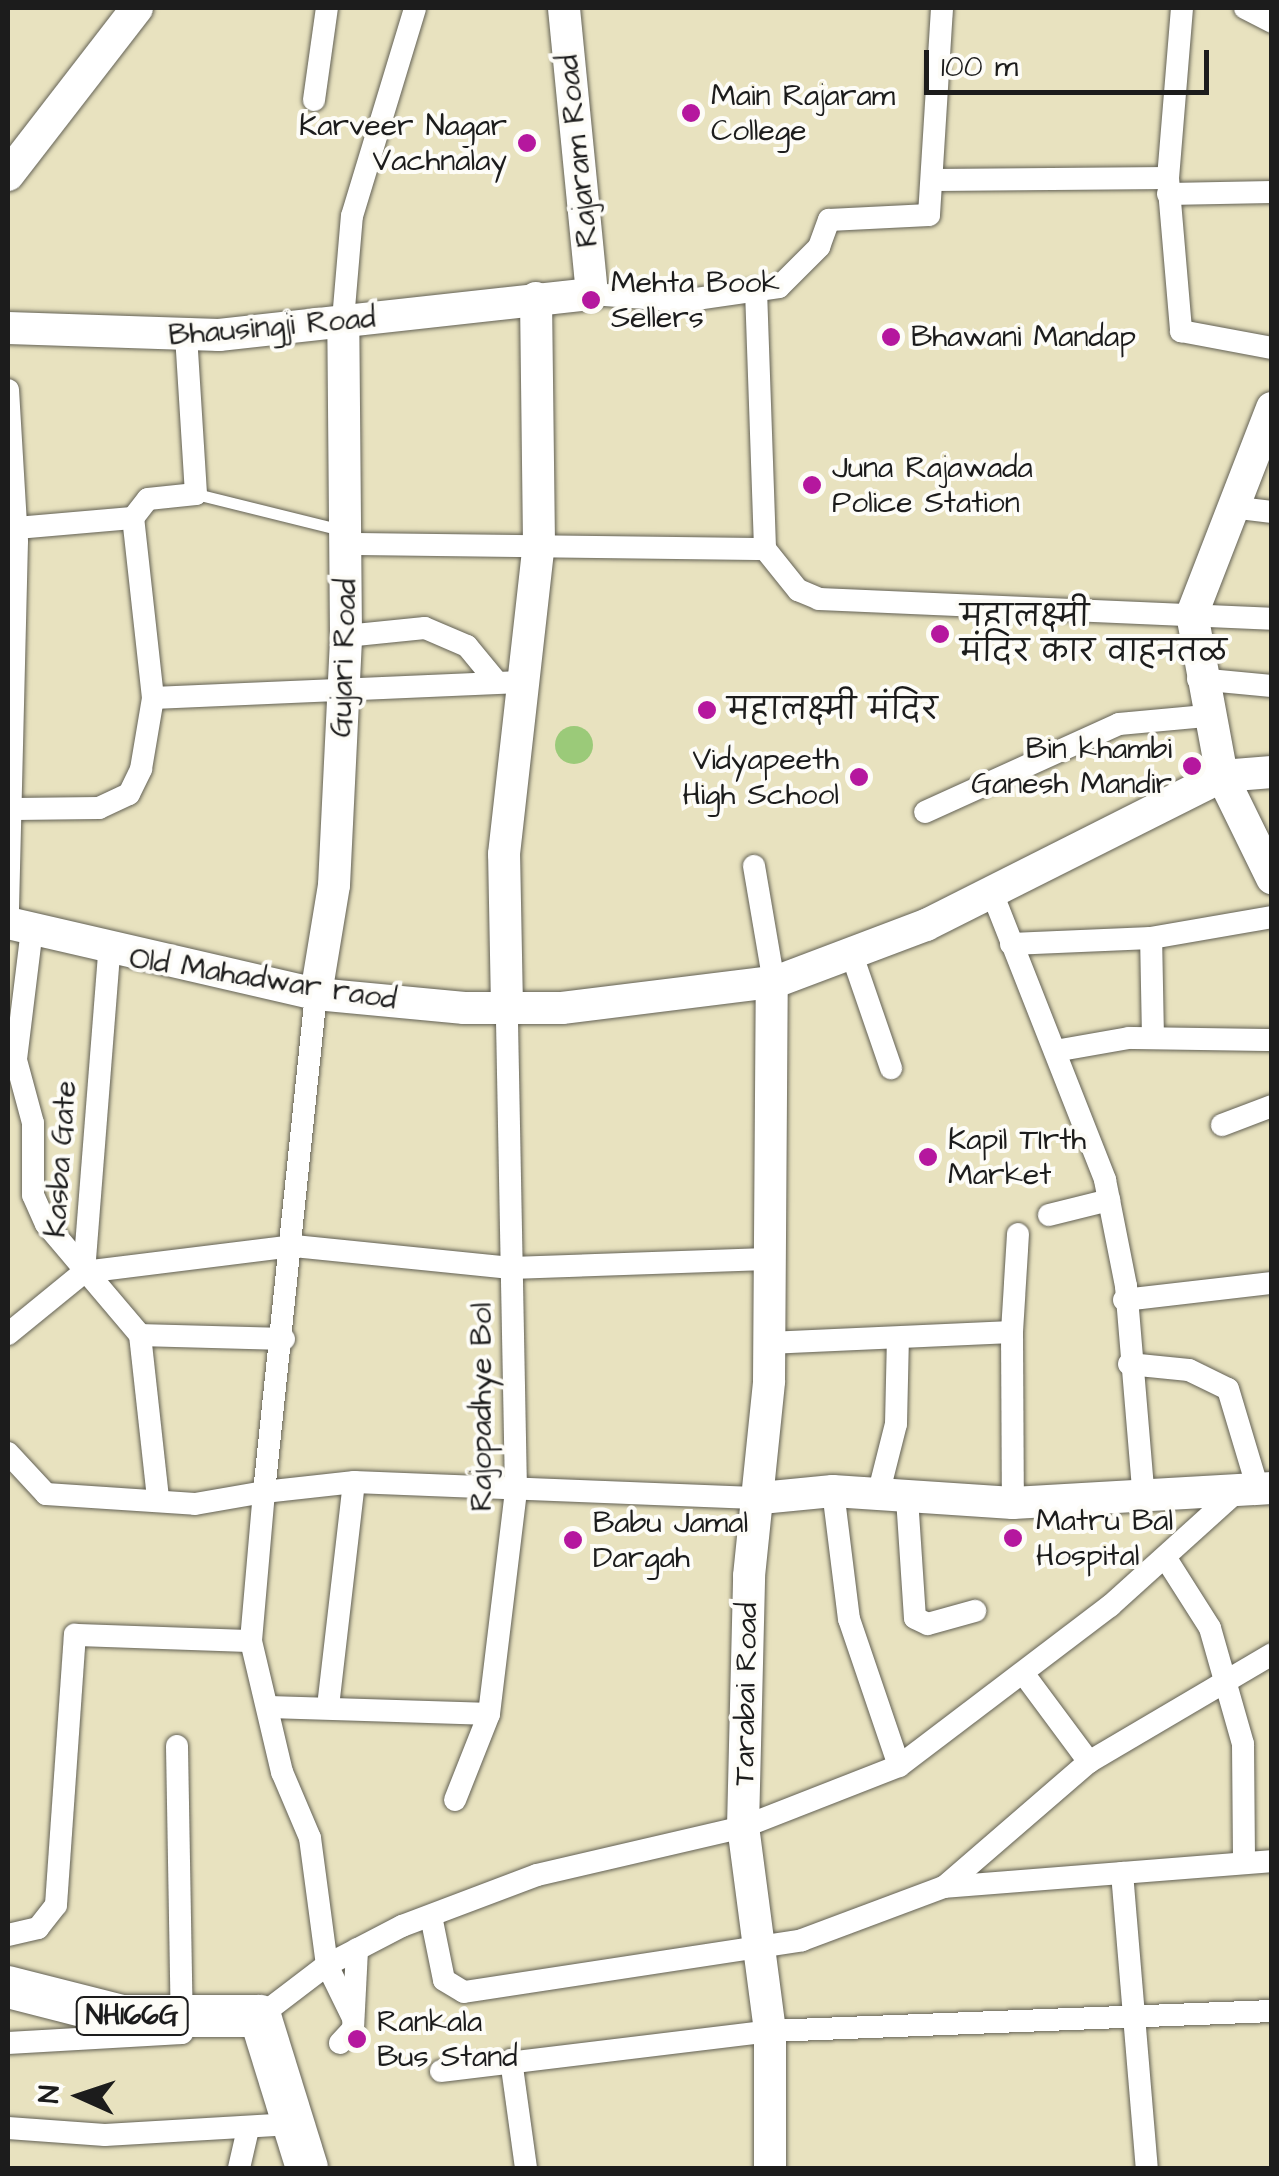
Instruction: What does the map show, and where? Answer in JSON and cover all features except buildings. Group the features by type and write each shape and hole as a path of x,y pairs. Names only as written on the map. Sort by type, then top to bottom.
{"highway":[{"name":"NH166G","path":"8,1987 82,2027 183,2016 260,2016"},
{"path":"260,2016 268,2127 307,2168"}],"street":[{"path":"8,175 138,8"},
{"path":"314,100 327,8"},
{"path":"343,320 352,216 415,8"},
{"name":"Rajaram Road","path":"564,8 592,294"},
{"path":"592,294 682,301 756,290 792,276 829,220 929,214 935,180 942,8"},
{"path":"1182,8 1168,186 1181,332 1272,348"},
{"path":"1244,8 1272,22"},
{"path":"935,180 1272,192"},
{"path":"756,290 765,549 783,577 819,599 1272,619"},
{"name":"Bhausingji Road","path":"8,328 186,336 592,294"},
{"path":"507,1008 504,854 509,682 539,544 536,298"},
{"name":"Gujari Road","path":"316,994 334,885 346,636 343,320"},
{"path":"15,809 73,812 129,794 153,698 133,518 148,499 196,494 186,336"},
{"path":"8,390 16,528 16,1042 33,1123 30,1180 38,1210 84,1272 140,1335 158,1499"},
{"path":"1272,408 1230,507 1192,614 1198,679 1222,776 1272,878"},
{"path":"1230,507 1272,512"},
{"path":"16,528 133,518"},
{"path":"348,537 765,549"},
{"path":"346,636 440,632 480,656 509,682"},
{"path":"1198,679 1272,686"},
{"path":"153,698 509,682"},
{"path":"925,812 1119,724 1206,716"},
{"path":"1222,776 1272,772"},
{"name":"Old Mahadwar raod","path":"16,923 109,953 316,994 507,1008 772,981 851,952 991,890 1222,776"},
{"path":"754,866 772,981"},
{"path":"991,890 1109,1200 1124,1300 1142,1488"},
{"path":"1011,944 1150,938 1272,917"},
{"path":"1150,938 1153,1038"},
{"path":"851,952 891,1068"},
{"name":"Kasba Gate","path":"8,1334 84,1272 109,953"},
{"name":"Tarabai Road","path":"770,2168 770,2031 743,1827 749,1576 761,1498 768,1343 772,981"},
{"path":"316,994 252,1641 272,1707 282,1772 310,1838 327,1964 353,2018"},
{"name":"Rajopadhye Bol","path":"455,1800 489,1714 516,1490 507,1008"},
{"path":"1055,1051 1153,1038 1272,1040"},
{"path":"1222,1125 1272,1106"},
{"path":"1049,1214 1109,1200"},
{"path":"1013,1502 1012,1332 1018,1234"},
{"path":"84,1272 294,1246 511,1268 768,1259"},
{"path":"1124,1300 1272,1283"},
{"path":"768,1343 1012,1332"},
{"path":"140,1335 284,1339"},
{"path":"898,1338 892,1497 915,1618 928,1624 974,1612"},
{"path":"1129,1364 1188,1370 1228,1389 1255,1490"},
{"path":"8,1452 46,1494 195,1504 354,1482 761,1498 832,1491 1013,1502 1142,1488 1255,1490"},
{"path":"329,1698 354,1482"},
{"path":"260,2016 327,1964 431,1916 537,1875 743,1827 899,1766 1255,1490"},
{"path":"832,1491 848,1619 899,1766"},
{"path":"1165,1557 1210,1628 1243,1744 1244,1864"},
{"path":"8,1935 38,1928 56,1905 74,1659 82,1632 252,1641"},
{"path":"944,1886 1090,1762 1224,1677 1272,1654"},
{"path":"1023,1673 1090,1762"},
{"path":"272,1707 489,1714"},
{"path":"178,1746 183,2016"},
{"path":"431,1916 444,1980 464,1992 802,1940 944,1886 1272,1861"},
{"path":"1122,1873 1147,2168"},
{"path":"340,2042 353,2018 357,1950"},
{"path":"440,2071 770,2031 1134,2013 1272,2011"},
{"path":"8,2043 82,2027"},
{"path":"511,2060 526,2168"},
{"path":"8,2128 268,2127"},
{"path":"239,2168 268,2127"}],"lane":[{"path":"196,494 348,537"}],"green space":[{"path":"574,726 588,731 593,745 588,759 574,764 560,759 555,745 560,731"}],"place":[{"name":"Main Rajaram College","path":"691,113"},
{"name":"Karveer Nagar Vachnalay","path":"527,143"},
{"name":"Mehta Book Sellers","path":"591,300"},
{"name":"Bhawani Mandap","path":"891,337"},
{"name":"Juna Rajawada Police Station","path":"812,485"},
{"name":"महालक्ष्मी मंदिर कार वाहनतळ","path":"940,634"},
{"name":"महालक्ष्मी मंदिर","path":"707,710"},
{"name":"Bin khambi Ganesh Mandir","path":"1192,766"},
{"name":"Vidyapeeth High School","path":"859,777"},
{"name":"Kapil TIrth Market","path":"928,1157"},
{"name":"Matru Bal Hospital","path":"1013,1538"},
{"name":"Babu Jamal Dargah","path":"573,1540"},
{"name":"Rankala Bus Stand","path":"357,2039"}]}
